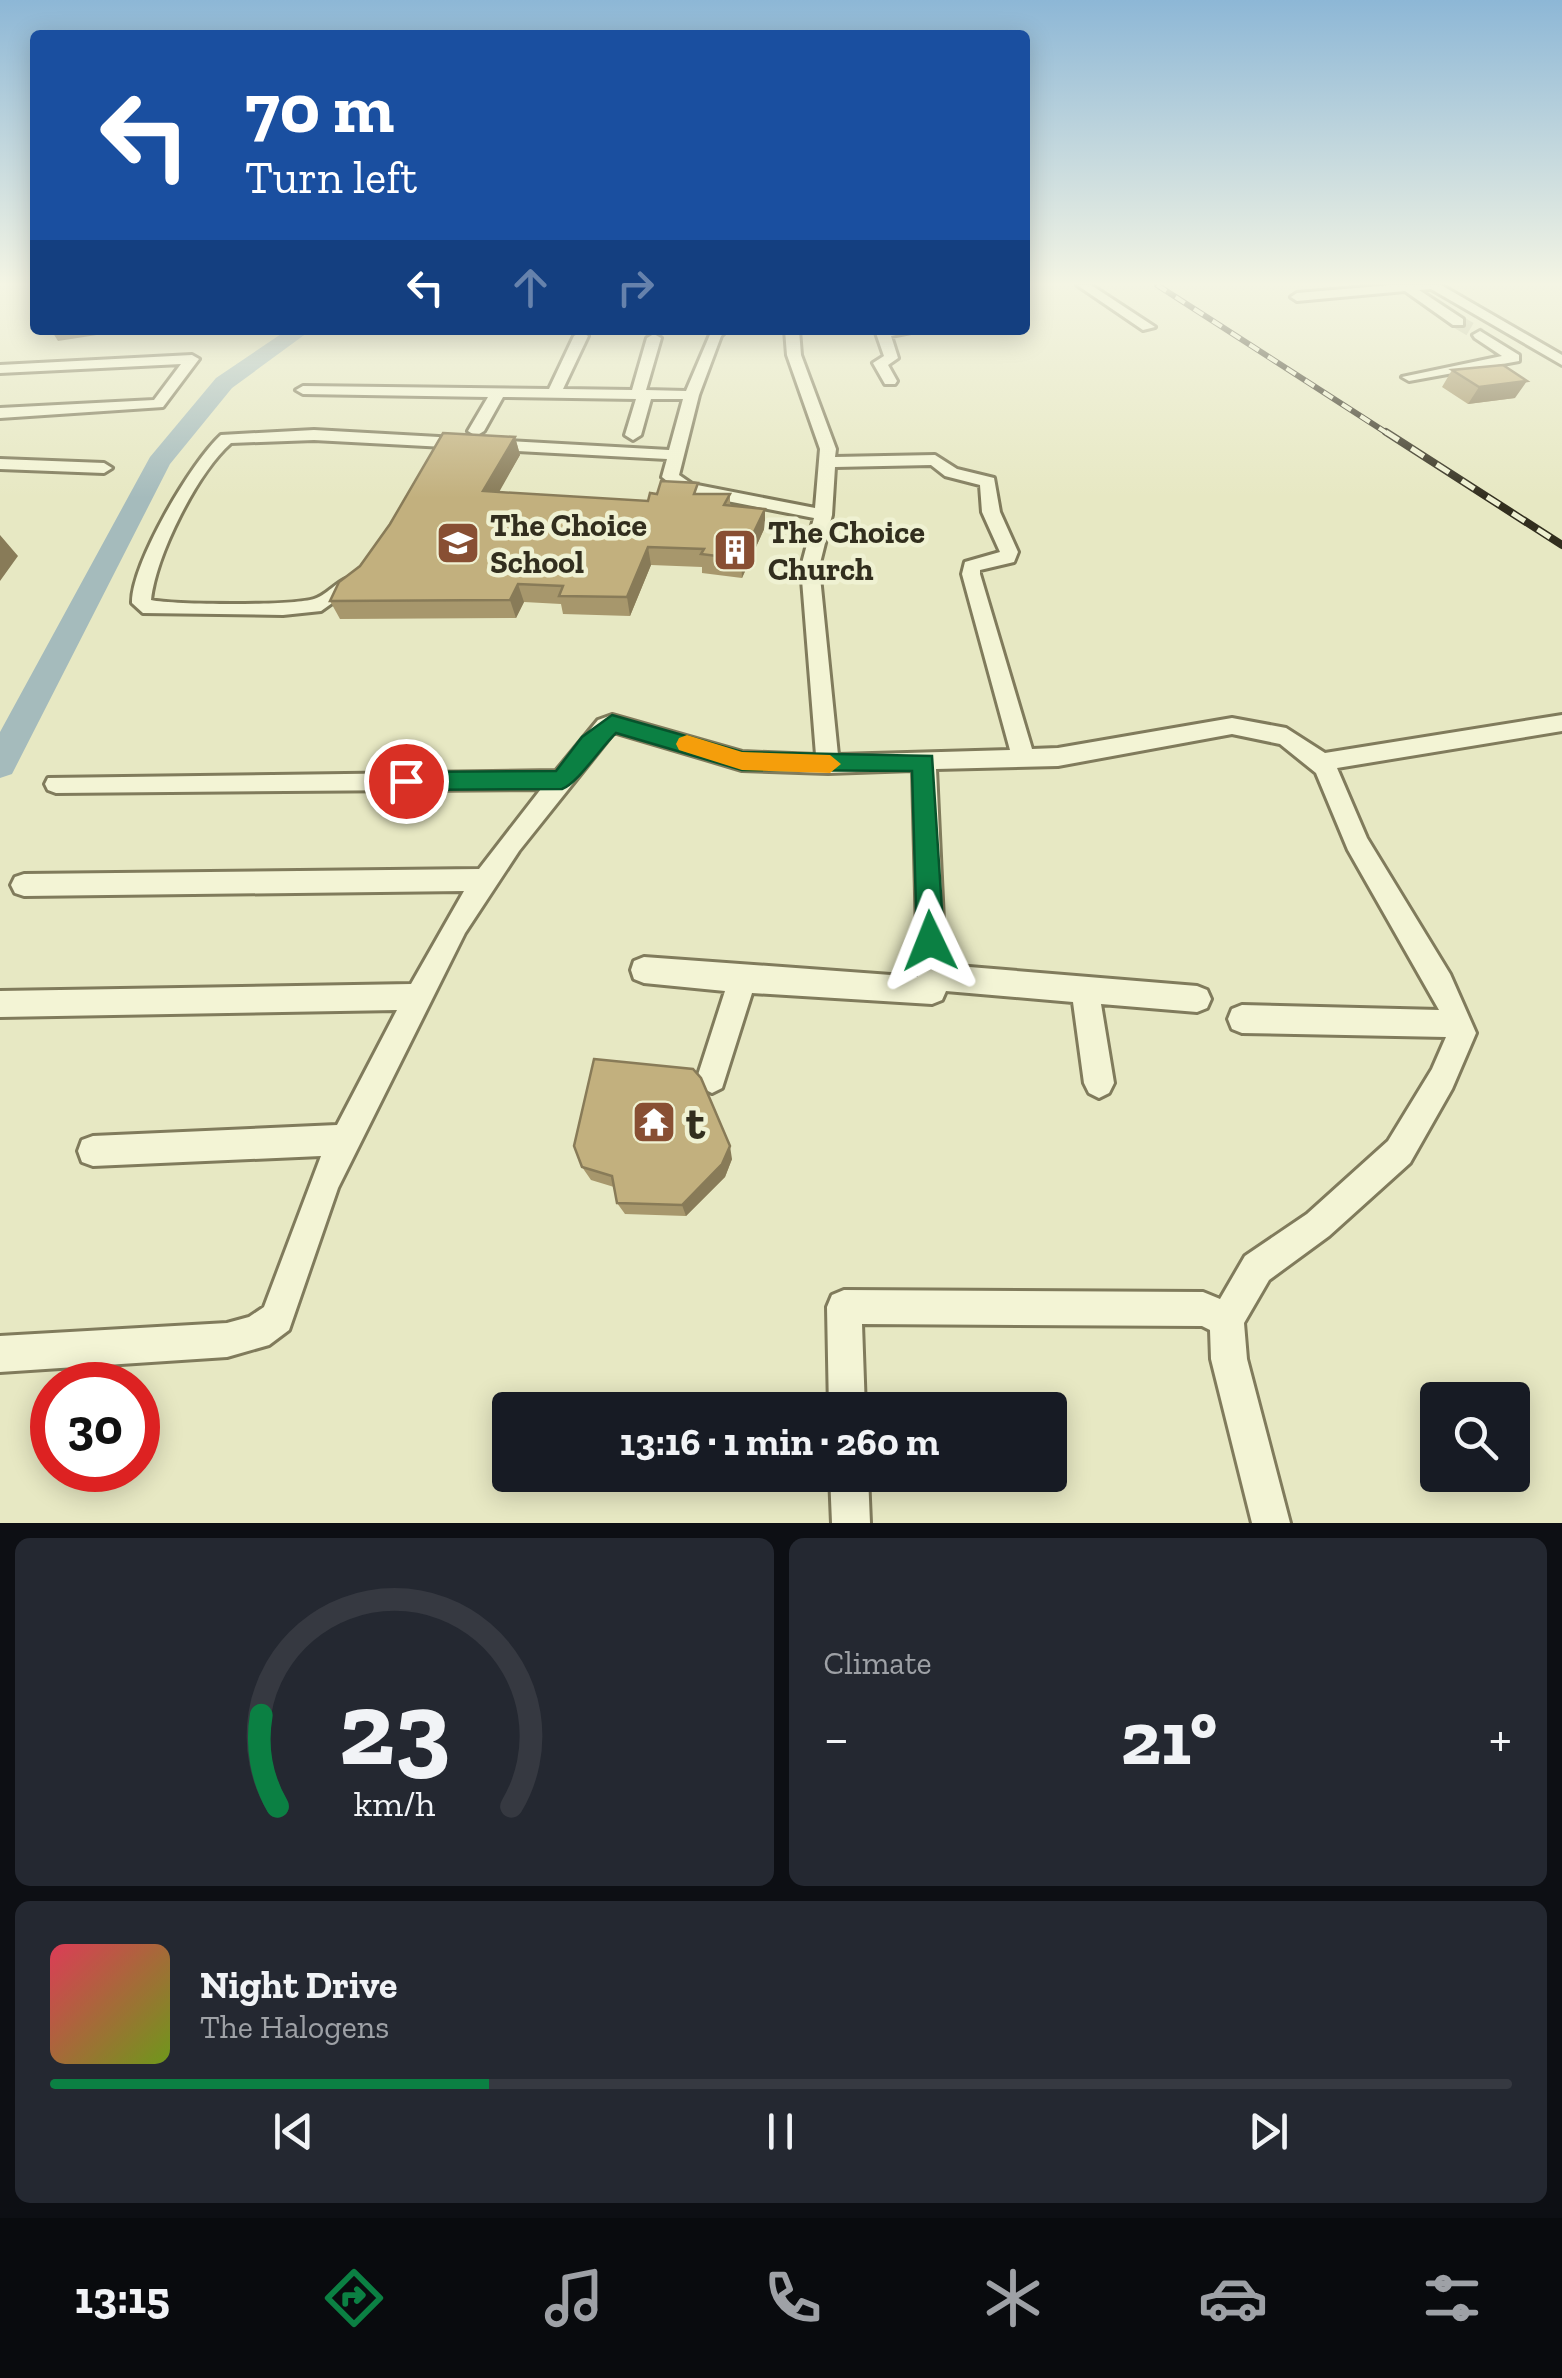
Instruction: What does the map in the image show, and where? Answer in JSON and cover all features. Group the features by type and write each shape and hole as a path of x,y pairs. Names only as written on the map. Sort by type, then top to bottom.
{"street":[{"path":"554,393 571,356"},
{"path":"634,435 650,356"},
{"path":"709,356 692,395 670,477 687,488 822,515"},
{"path":"794,356 828,449 822,515 810,567 828,764"},
{"path":"890,356 880,363 890,381"},
{"path":"1409,377 1531,356"},
{"path":"0,369 192,359 158,404 0,412"},
{"path":"303,390 692,395"},
{"path":"476,431 498,392"},
{"path":"370,562 335,598 321,605 170,610 142,604 141,597 170,524 223,439 242,435 314,436 676,455"},
{"path":"432,457 443,441"},
{"path":"827,462 934,460 951,473 988,482 991,512 1009,552 1008,558 971,566 971,574 1024,760"},
{"path":"0,464 104,468"},
{"path":"0,1354 189,1343 257,1333 277,1318 324,1182 418,996 483,880 590,743 612,723 742,761 828,764 1024,760 1232,726 1261,728 1294,740 1320,762 1358,844 1452,1001 1462,1032 1442,1080 1399,1152 1318,1225 1257,1268 1227,1320 1229,1358 1271,1523"},
{"path":"1320,762 1562,724"},
{"path":"644,970 932,991 924,763"},
{"path":"56,784 562,780"},
{"path":"24,886 483,880"},
{"path":"932,977 1197,999"},
{"path":"712,1078 742,980"},
{"path":"1085,989 1099,1083"},
{"path":"0,1004 418,996"},
{"path":"1242,1019 1459,1024"},
{"path":"93,1152 344,1140"},
{"path":"846,1392 844,1308 1203,1309 1227,1320"},
{"path":"850,1492 851,1523"}],"building":[{"path":"1503,365 1527,381 1479,387 1452,370"},
{"path":"443,433 515,437 483,491 648,501 650,493 657,494 661,481 698,483 694,494 730,494 724,505 765,509 741,559 701,554 704,549 648,547 627,597 559,596 563,586 518,584 510,600 330,601 339,582 360,566 390,524"},
{"name":"t","path":"594,1059 693,1069 701,1078 730,1146 722,1164 682,1205 617,1203 612,1176 582,1167 574,1146"}],"waterway":[{"path":"0,764 159,462 224,383 263,356"}],"railway":[{"path":"1267,356 1390,435"},
{"path":"1386,432 1562,545"}],"slow traffic":[{"path":"687,744 742,761 830,764"}],"place":[{"name":"The Choice School","path":"458,543"},
{"name":"The Choice Church","path":"735,550"},
{"name":"t","path":"654,1122"}],"route":[{"path":"406,781 562,780 590,743 612,723 742,761 924,763 930,941"}]}
